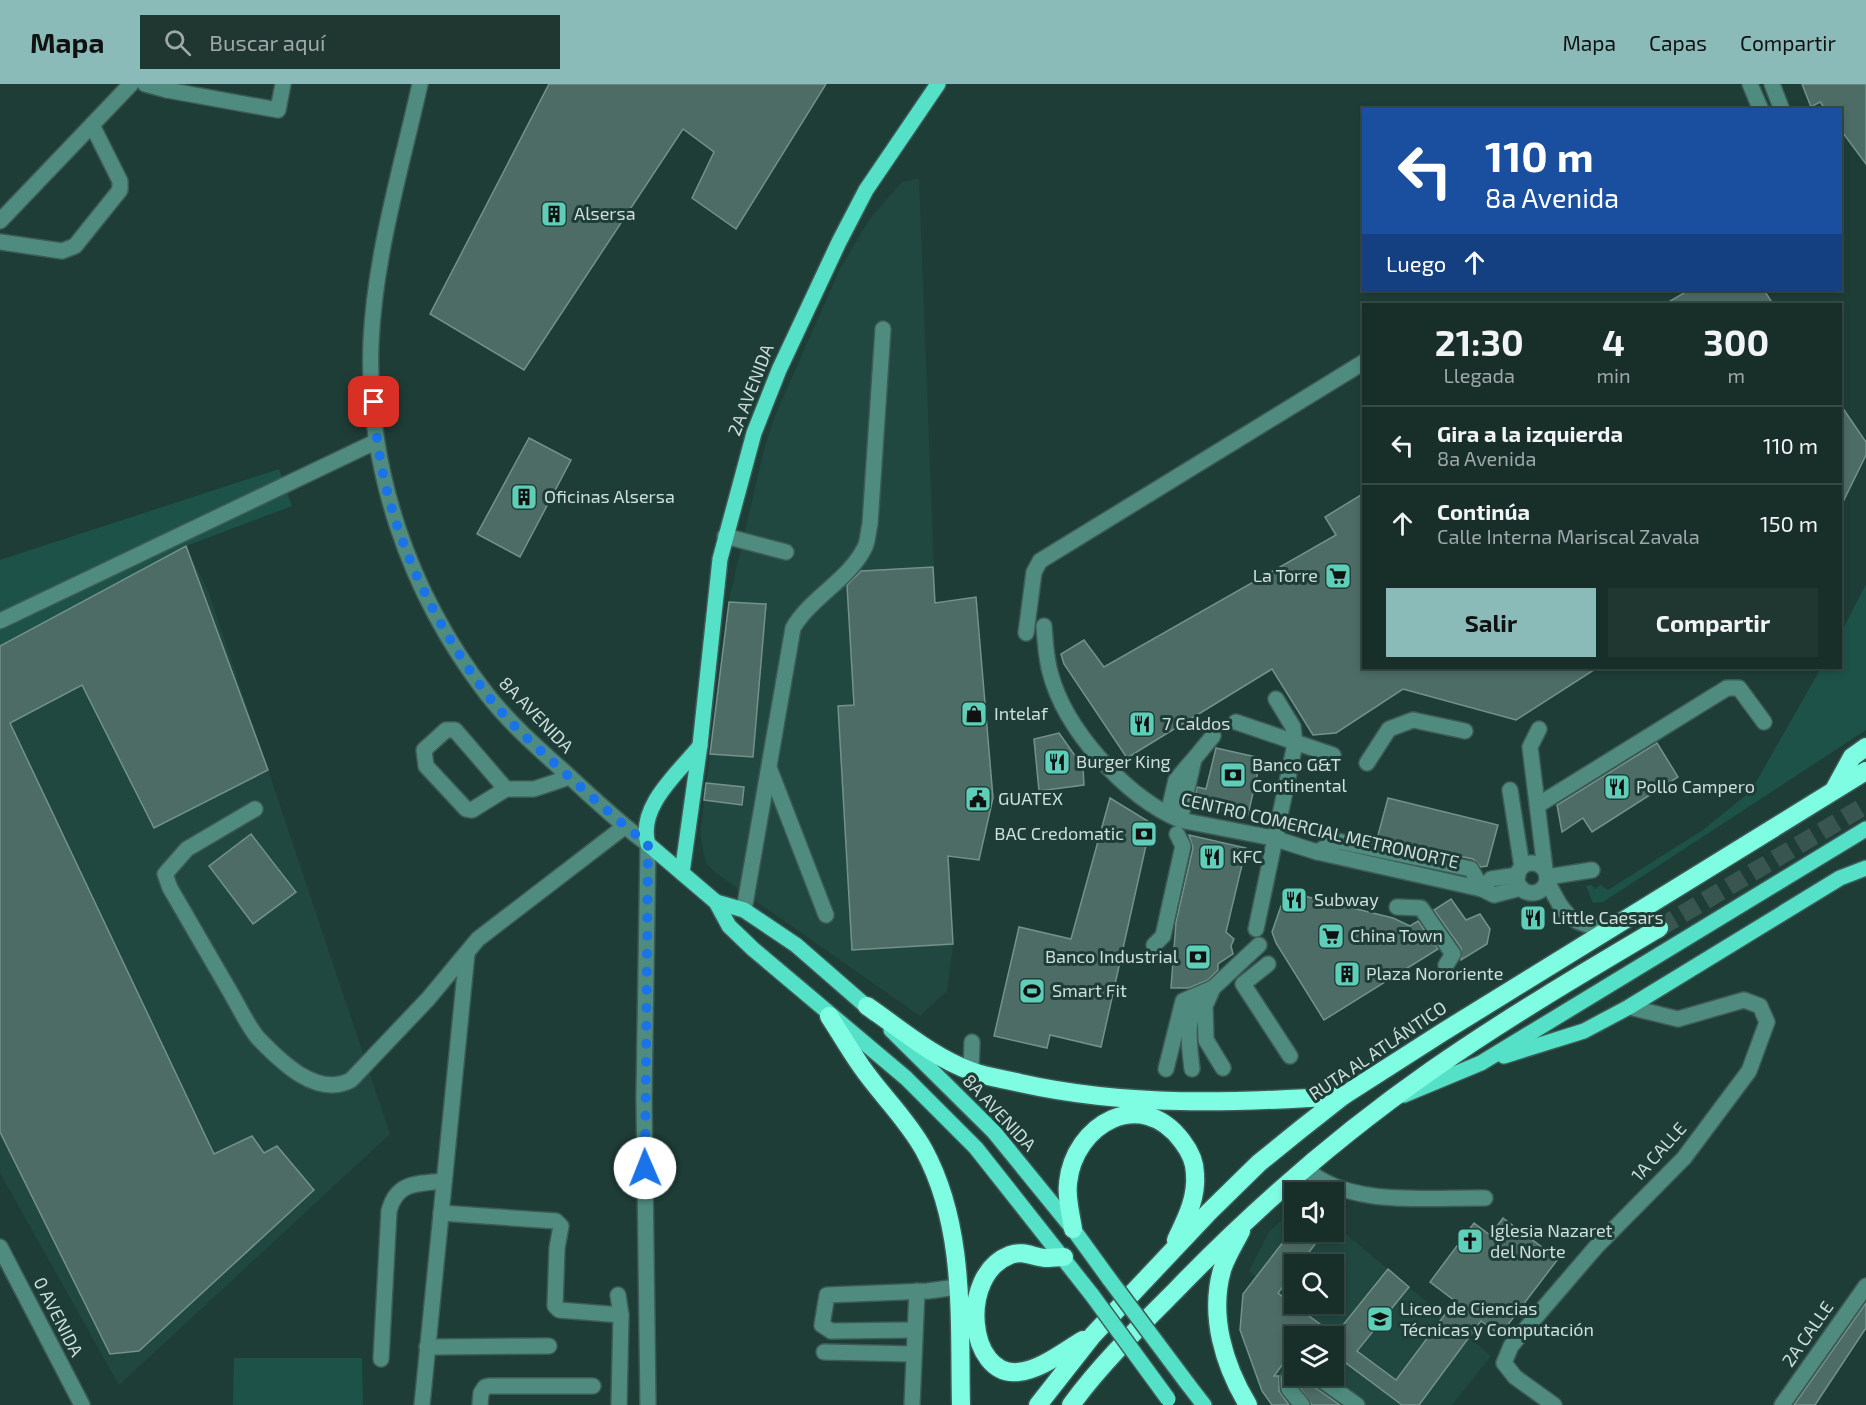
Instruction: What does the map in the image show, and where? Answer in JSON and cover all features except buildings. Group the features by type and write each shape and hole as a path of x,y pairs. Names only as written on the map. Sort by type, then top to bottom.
{"highway":[{"path":"1834,792 1852,757 1866,747"},
{"name":"RUTA AL ATLÁNTICO","path":"1038,1405 1093,1335 1259,1163 1343,1096 1607,929 1866,771"},
{"path":"1071,1405 1108,1360 1247,1218 1305,1168 1434,1068 1659,928"},
{"path":"867,1006 933,1050 971,1071 1061,1092 1114,1098 1216,1103 1343,1096"},
{"path":"829,1016 861,1066 905,1122 935,1173 953,1228 961,1405"},
{"path":"1073,1229 1067,1185 1072,1163 1082,1142 1094,1129 1110,1119 1128,1115 1149,1117 1166,1125 1177,1135 1191,1155 1196,1173 1188,1214 1169,1255"},
{"path":"1247,1218 1222,1269 1218,1309 1220,1339 1248,1405"},
{"path":"1064,1257 1043,1258 1028,1252 1012,1254 996,1262 984,1274 977,1292 974,1314 982,1346 995,1367 1018,1372 1035,1368 1093,1335"}],"main road":[{"name":"2A AVENIDA","path":"682,873 700,745 714,598 725,536 754,433 813,292 867,190 938,84"},
{"path":"648,844 645,832 650,809 700,745"},
{"path":"1481,1063 1866,829"},
{"name":"8A AVENIDA","path":"648,844 716,902 729,926 829,1016 906,1078 976,1148 1064,1257 1171,1402"},
{"path":"1387,1103 1481,1063 1584,1031 1840,878 1866,868"},
{"name":"8A AVENIDA","path":"716,902 744,910 796,945 867,1006 994,1132 1073,1229 1204,1405"}],"street":[{"path":"0,221 131,84"},
{"path":"145,84 278,110 283,84"},
{"name":"8A AVENIDA","path":"420,84 379,270 371,343 375,442 390,508 429,601 474,675 521,732 624,827 648,844"},
{"path":"1750,84 1760,108"},
{"path":"1772,84 1781,108"},
{"path":"0,242 62,250 75,246 120,190 120,181 92,125"},
{"path":"744,910 793,628 801,615 851,567 865,547 870,525 882,328"},
{"path":"1026,633 1034,572 1040,561 1362,363"},
{"path":"0,621 375,442"},
{"path":"725,536 786,552"},
{"name":"CENTRO COMERCIAL METRONORTE","path":"1044,626 1050,674 1081,734 1116,776 1175,823 1273,838 1317,852 1482,889 1491,879 1520,876"},
{"path":"1538,806 1727,688 1739,688 1764,722"},
{"path":"1256,928 1273,838 1295,744 1293,727 1276,699"},
{"path":"1366,763 1389,729 1413,720 1465,731"},
{"path":"1236,722 1295,744 1333,755"},
{"path":"1539,729 1530,747 1546,876 1557,900 1573,921 1583,926 1607,929"},
{"path":"506,789 462,734 455,730 446,730 424,750 426,766 466,809 472,810 506,789 534,789 570,777"},
{"path":"1154,945 1163,936 1183,846 1175,823 1194,759 1213,736"},
{"path":"769,767 826,915"},
{"path":"1510,790 1520,876 1534,893 1542,889 1546,876"},
{"path":"255,809 187,849 165,874 170,888 257,1037 298,1074 313,1082 330,1085 342,1085 351,1080 428,999 489,929 624,827"},
{"path":"648,844 644,1098 648,1405"},
{"path":"1520,876 1531,863 1546,876 1592,870"},
{"path":"1397,907 1429,933 1440,949 1446,965"},
{"path":"1192,1069 1188,1029 1195,1004 1259,945"},
{"path":"422,1405 467,953"},
{"path":"1268,964 1243,984 1290,1056"},
{"path":"1213,988 1205,1006 1206,1040 1223,1068"},
{"path":"1166,1069 1183,1001 1213,988"},
{"name":"1A CALLE","path":"1554,1405 1515,1377 1504,1363 1511,1346 1596,1247 1684,1158 1749,1071 1767,1022 1760,1006 1743,1000 1678,1019 1629,1006"},
{"path":"971,1071 972,1042"},
{"path":"1305,1168 1321,1182 1374,1197 1485,1197"},
{"path":"381,1359 389,1211 393,1197 402,1188 444,1181"},
{"path":"441,1214 556,1221 561,1226 557,1248 555,1306 560,1310 621,1315"},
{"name":"0 AVENIDA","path":"0,1246 82,1405"},
{"name":"2A CALLE","path":"1782,1405 1866,1286"},
{"path":"915,1330 831,1331 822,1325 829,1293 917,1291 957,1287"},
{"path":"912,1405 917,1291"},
{"path":"618,1295 621,1315 619,1405"},
{"path":"427,1347 549,1346"},
{"path":"824,1352 914,1354"},
{"path":"480,1405 481,1394 485,1387 489,1386 593,1386"},
{"path":"1288,1386 1302,1405"},
{"path":"1330,1386 1357,1405"}],"shaded area":[{"path":"919,179 939,700 953,944 947,991 920,1016 716,873 706,863 700,834 730,596 764,450 774,418 840,269 869,220 902,182"},
{"path":"279,469 292,506 186,546 0,646 0,560"},
{"path":"186,546 209,593 390,1134 119,1385 0,1173 0,646"},
{"path":"1866,584 1866,730 1603,902 1593,903 1586,886 1591,885 1595,889 1601,885 1608,890 1703,830 1751,791 1820,669 1842,669 1842,631"},
{"name":"Liceo de Ciencias Técnicas y Computación","path":"1284,1218 1284,1242 1344,1242 1344,1232 1491,1356 1452,1405 1272,1405 1261,1388 1240,1330 1243,1294 1257,1278 1249,1271 1269,1232"},
{"path":"234,1358 362,1358 363,1405 233,1405"}],"tunnel":[{"path":"1659,928 1866,805"}],"place":[{"name":"Alsersa","path":"554,214"},
{"name":"Oficinas Alsersa","path":"524,497"},
{"name":"La Torre","path":"1338,576"},
{"name":"Intelaf","path":"974,714"},
{"name":"7 Caldos","path":"1142,724"},
{"name":"Burger King","path":"1057,762"},
{"name":"Banco G&T Continental","path":"1233,775"},
{"name":"Pollo Campero","path":"1617,787"},
{"name":"GUATEX","path":"978,799"},
{"name":"BAC Credomatic","path":"1144,834"},
{"name":"KFC","path":"1212,857"},
{"name":"Subway","path":"1294,900"},
{"name":"Little Caesars","path":"1533,918"},
{"name":"China Town","path":"1331,936"},
{"name":"Banco Industrial","path":"1198,957"},
{"name":"Plaza Nororiente","path":"1347,974"},
{"name":"Smart Fit","path":"1032,991"},
{"name":"Iglesia Nazaret del Norte","path":"1470,1241"},
{"name":"Liceo de Ciencias Técnicas y Computación","path":"1380,1319"}],"route":[{"path":"374,402 375,442 390,508 406,552 429,601 462,657 486,693 521,732 624,827 648,844 645,1168"}]}
